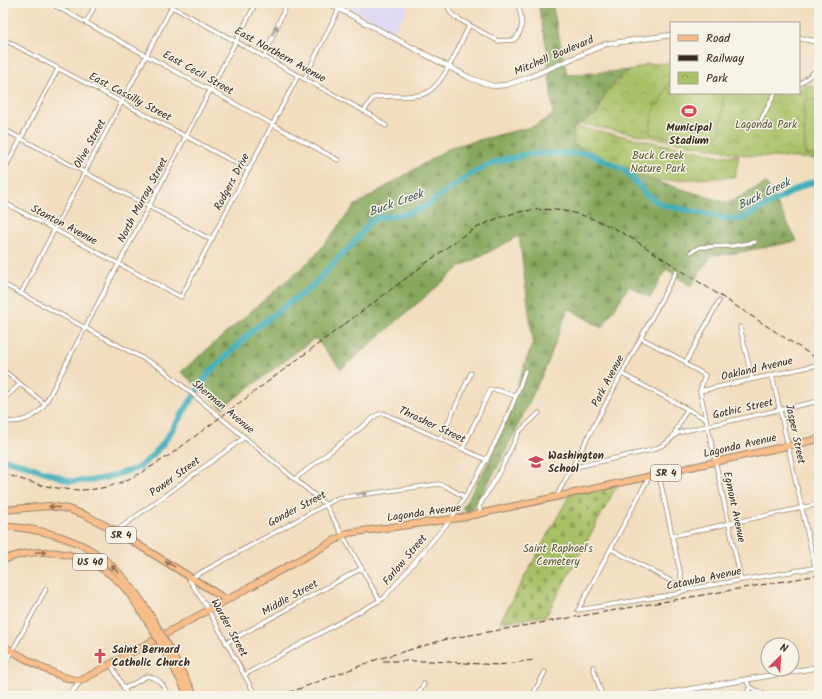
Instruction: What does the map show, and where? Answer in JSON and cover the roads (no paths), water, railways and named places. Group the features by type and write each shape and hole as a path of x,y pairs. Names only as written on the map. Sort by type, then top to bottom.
{"main road":[{"name":"Lagonda Avenue","path":"80,681 343,536 353,532 451,520 481,514 819,438"},
{"name":"Warder Street","path":"3,510 40,506 59,507 85,515 116,532 227,600"},
{"name":"US 40","path":"3,526 52,532 74,540 91,549 109,563 125,579 141,599 152,624 195,696"},
{"name":"US 40","path":"3,560 27,553 47,552 74,556 93,564 110,574 124,587 152,624"},
{"path":"3,646 67,679 80,681"},
{"name":"US 40","path":"167,650 189,696"}],"street":[{"name":"East Cecil Street","path":"50,3 338,160"},
{"path":"86,23 96,3"},
{"name":"East Northern Avenue","path":"165,3 364,111 386,126"},
{"name":"Olive Street","path":"21,293 123,103 174,3"},
{"name":"North Murray Street","path":"3,421 15,422 26,420 38,413 45,404 256,3"},
{"path":"264,57 287,3"},
{"name":"Mitchell Boulevard","path":"328,3 448,66 482,83 493,86 506,85 528,78 606,44 670,35"},
{"path":"447,3 452,15 469,26 498,41 512,40 520,33 522,26 518,3"},
{"path":"304,79 339,9"},
{"path":"364,111 371,99 376,97 418,96 426,93 438,83 469,26"},
{"path":"800,38 819,42"},
{"name":"East Cassilly Street","path":"3,39 249,170"},
{"path":"800,84 819,68"},
{"path":"3,172 58,69"},
{"name":"Rodgers Drive","path":"181,297 298,76"},
{"path":"761,120 774,94"},
{"path":"3,129 212,240"},
{"name":"Stanton Avenue","path":"3,202 181,297"},
{"path":"691,252 700,247 732,246 754,242"},
{"name":"Park Avenue","path":"555,498 676,272"},
{"name":"Sherman Avenue","path":"3,284 155,364 207,405 325,504 380,601"},
{"path":"642,338 686,362 719,301"},
{"path":"740,327 752,379"},
{"name":"Egmont Avenue","path":"686,362 687,365 705,375 700,391 741,580"},
{"name":"Oakland Avenue","path":"700,391 818,365"},
{"path":"3,370 45,404"},
{"name":"Farlow Street","path":"244,675 380,601 389,593 451,520 486,460 525,371"},
{"path":"441,438 471,373"},
{"path":"622,374 706,420"},
{"name":"Jasper Street","path":"772,375 817,567"},
{"path":"4,399 20,384"},
{"path":"463,448 490,390 497,390 515,396"},
{"name":"Gothic Street","path":"571,468 652,450 665,444 678,433 819,401"},
{"path":"672,438 687,409"},
{"path":"481,514 479,506 499,473 519,432 539,413"},
{"name":"Thrasher Street","path":"295,479 380,414 387,414 486,460"},
{"name":"Power Street","path":"116,532 245,437"},
{"path":"659,475 684,589"},
{"path":"649,477 611,549 684,589"},
{"name":"Gonder Street","path":"191,578 325,504 342,497 438,484 445,486 465,497"},
{"path":"672,536 819,504"},
{"name":"Catawba Avenue","path":"611,549 578,610 676,594 684,589 817,567"},
{"name":"Middle Street","path":"226,643 362,568"},
{"name":"Warder Street","path":"181,572 196,588 256,696"},
{"path":"3,668 46,589"},
{"path":"110,664 128,696"},
{"path":"593,667 602,696"},
{"path":"651,696 819,667"},
{"path":"532,696 544,672"},
{"path":"124,689 147,676 159,682 166,689 167,696"},
{"path":"746,680 750,687 767,696"},
{"name":"Lagonda Avenue","path":"69,696 80,681"},
{"path":"417,696 424,684"},
{"path":"745,696 750,687"}],"waterway":[{"name":"Buck Creek","path":"3,459 26,465 70,481 89,481 109,477 138,468 162,445 209,373 253,330 311,287 358,238 370,221 378,218 409,213 425,207 472,173 495,162 528,154 588,153 625,170 647,195 663,205 729,219 742,219 806,184 819,181"}],"railway":[{"path":"3,473 32,483 62,489 92,489 107,487 122,482 146,470 170,455 461,237 484,224 505,216 527,211 547,210 568,212 589,218 611,227 633,239 819,360"},
{"path":"280,696 378,659 447,639 819,575"},
{"path":"383,661 431,661 499,665 534,660"}],"place":[{"name":"Municipal Stadium","path":"689,111"},
{"name":"Washington School","path":"536,462"},
{"name":"Saint Bernard Catholic Church","path":"100,656"}],"park label":[{"name":"Lagonda Park","path":"766,125"},
{"name":"Buck Creek Nature Park","path":"658,162"},
{"name":"Saint Raphael's Cemetery","path":"558,555"}]}
